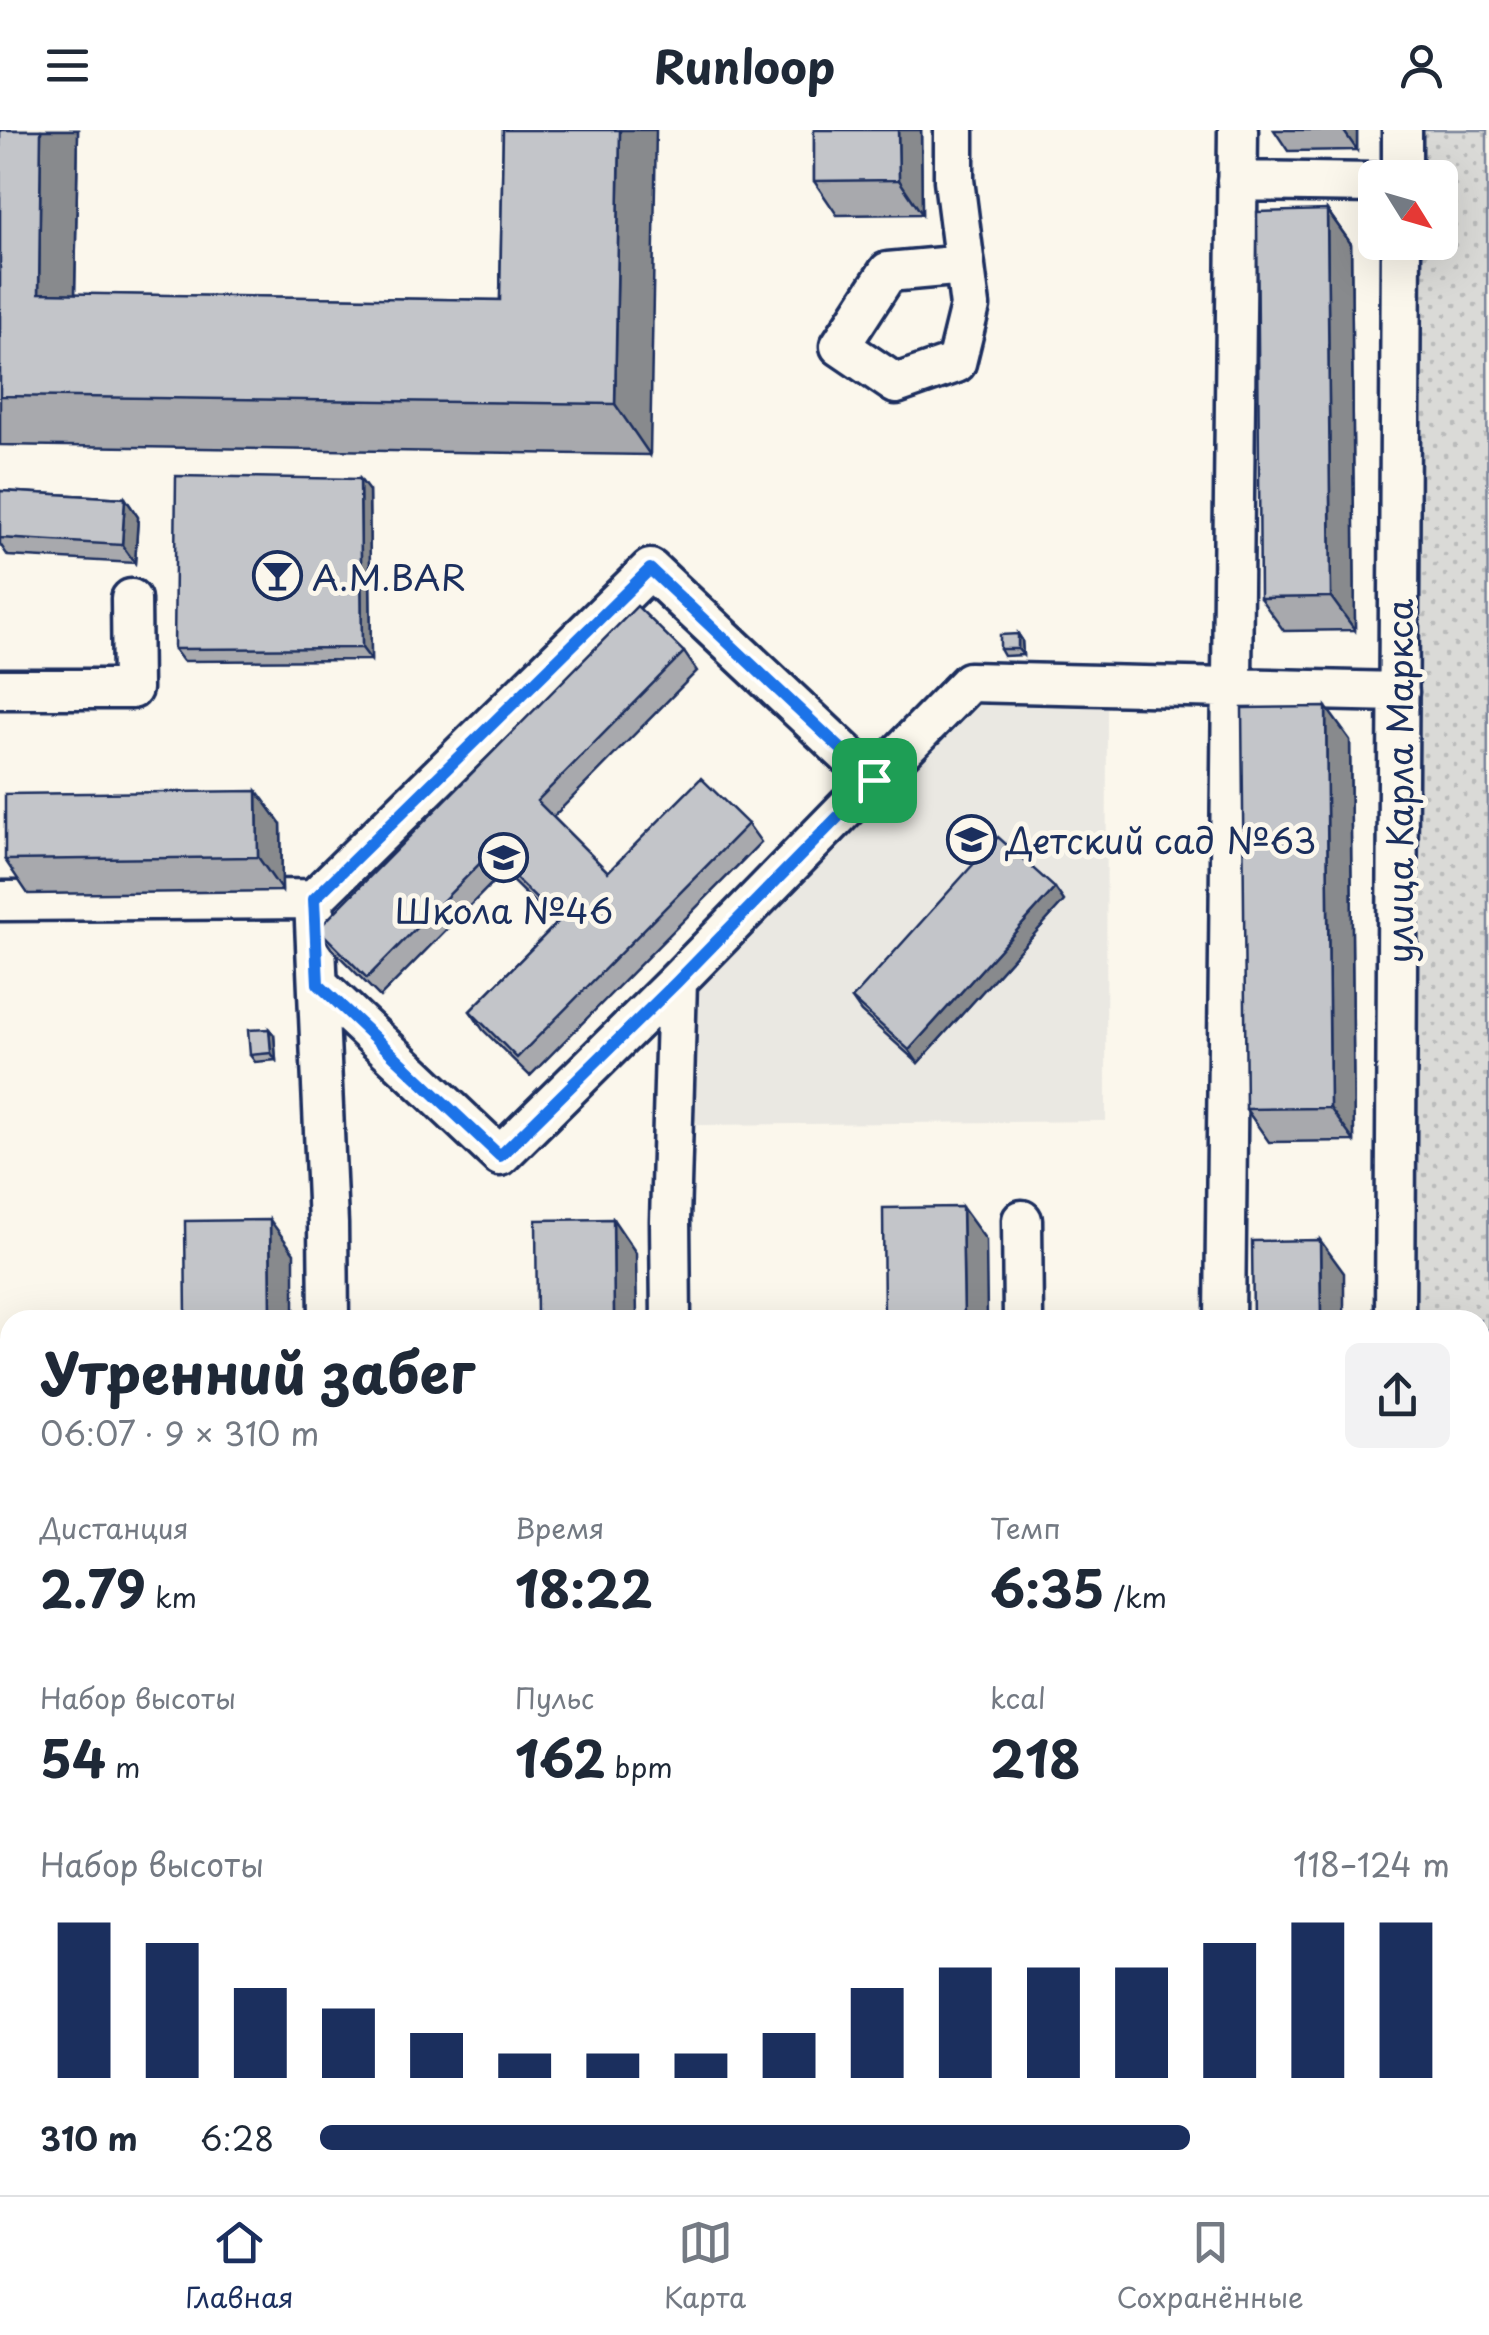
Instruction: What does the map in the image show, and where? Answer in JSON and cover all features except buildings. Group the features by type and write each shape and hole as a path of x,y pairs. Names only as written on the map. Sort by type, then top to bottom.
{"street":[{"path":"954,130 954,180 964,265"},
{"path":"1225,1310 1238,130"},
{"path":"1402,130 1402,160"},
{"path":"1237,181 1358,183"},
{"name":"улица Карла Маркса","path":"1395,1310 1401,260"},
{"path":"0,901 314,899 650,569 874,780"},
{"path":"0,690 132,689 131,599"},
{"path":"318,984 500,1156 677,982 969,682 1399,692"},
{"path":"314,899 329,1310"},
{"path":"671,1310 677,982"},
{"path":"1022,1220 1023,1310"}],"shaded area":[{"path":"1412,130 1487,130 1488,1310 1415,1310 1412,260 1458,260 1458,160 1412,160"},
{"name":"Детский сад №63","path":"976,693 1107,693 1106,1121 698,1125 691,1112 697,986"}],"place":[{"name":"А.М.BAR","path":"277,576"},
{"name":"Детский сад №63","path":"971,839"},
{"name":"Школа №46","path":"504,857"}],"route":[{"path":"650,569 874,780 500,1156 318,984 314,899 650,569"}]}
